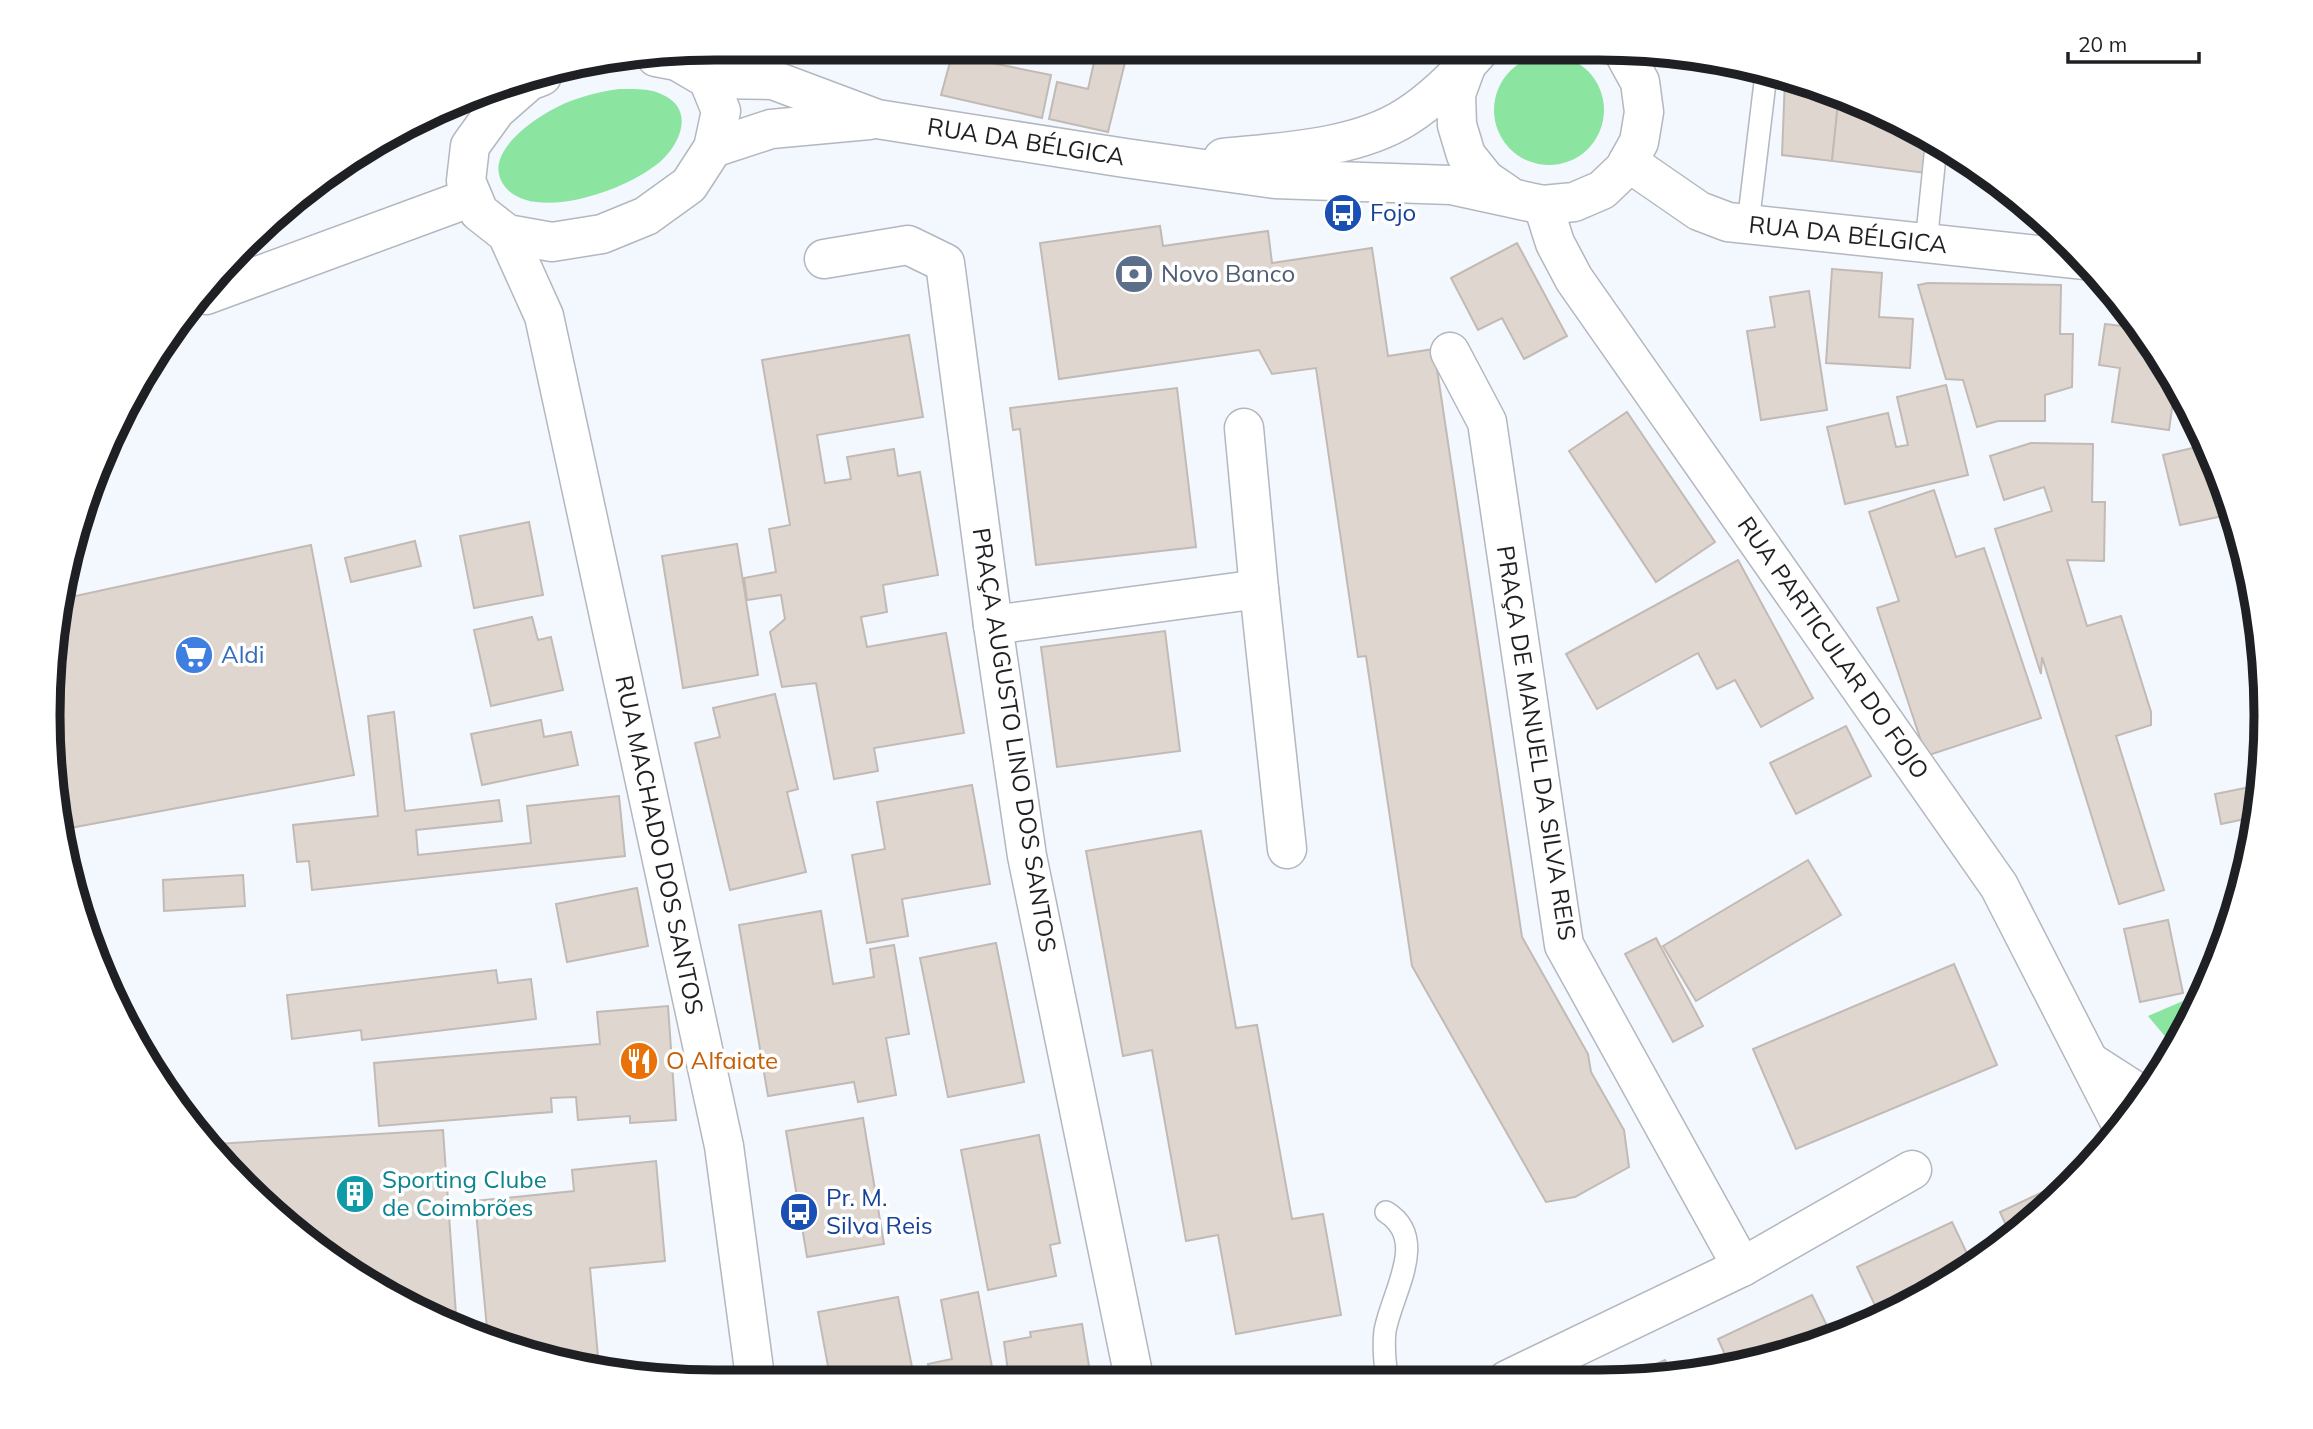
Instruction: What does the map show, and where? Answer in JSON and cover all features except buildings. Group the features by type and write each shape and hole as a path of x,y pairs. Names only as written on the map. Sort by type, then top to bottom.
{"main road":[{"name":"RUA DA BÉLGICA","path":"1176,164 1321,147 1364,136 1405,118 1438,93 1470,60"},
{"name":"RUA DA BÉLGICA","path":"1471,60 1457,94 1457,125 1466,155 1486,180 1528,201"},
{"path":"520,89 496,110 470,146 466,181 479,212 507,234 552,242 602,234 646,216 689,185 713,148 721,111 708,79 676,61"},
{"name":"RUA DA BÉLGICA","path":"708,79 773,80 877,119 1125,158 1275,179 1451,184 1528,201 1574,202 1602,190 1624,169 1639,142 1644,112 1637,62"},
{"name":"RUA DA BÉLGICA","path":"713,148 771,129 877,119"},
{"name":"RUA DA BÉLGICA","path":"1628,162 1699,211 1728,222 2069,258"},
{"path":"215,292 472,197"},
{"name":"RUA PARTICULAR DO FOJO","path":"1528,201 1574,279 1999,886 2090,1062 2123,1106"},
{"name":"RUA MACHADO DOS SANTOS","path":"507,234 544,316 724,1146 754,1370"},
{"name":"RUA MACHADO DOS SANTOS","path":"544,316 552,242"},
{"name":"PRAÇA AUGUSTO LINO DOS SANTOS","path":"824,259 908,245 945,263 1027,856 1132,1370"},
{"name":"PRAÇA DE MANUEL DA SILVA REIS","path":"1450,352 1487,422 1564,945 1742,1266"},
{"path":"1244,428 1287,849"},
{"path":"993,625 1259,589"},
{"path":"1528,1370 1742,1266 1912,1170"}],"lane":[{"path":"1748,224 1765,81"},
{"path":"1926,244 1935,153"},
{"path":"1386,1212 1401,1226 1405,1240 1406,1264 1385,1332 1387,1370"}],"green space":[{"path":"1526,60 1572,60 1580,64 1595,79 1603,99 1603,121 1595,141 1580,156 1560,164 1538,164 1518,156 1503,141 1495,121 1495,99 1503,79"},
{"path":"619,89 656,92 678,107 682,124 680,133 664,158 651,169 610,190 563,202 541,203 522,199 507,189 499,176 499,162 505,149 528,125 568,102"},
{"path":"2188,999 2167,1039 2148,1016"}],"place":[{"name":"Fojo","path":"1343,213"},
{"name":"Novo Banco","path":"1134,274"},
{"name":"Aldi","path":"194,655"},
{"name":"O Alfaiate","path":"639,1061"},
{"name":"Sporting Clube de Coimbrões","path":"355,1194"},
{"name":"Pr. M. Silva Reis","path":"799,1212"}]}
